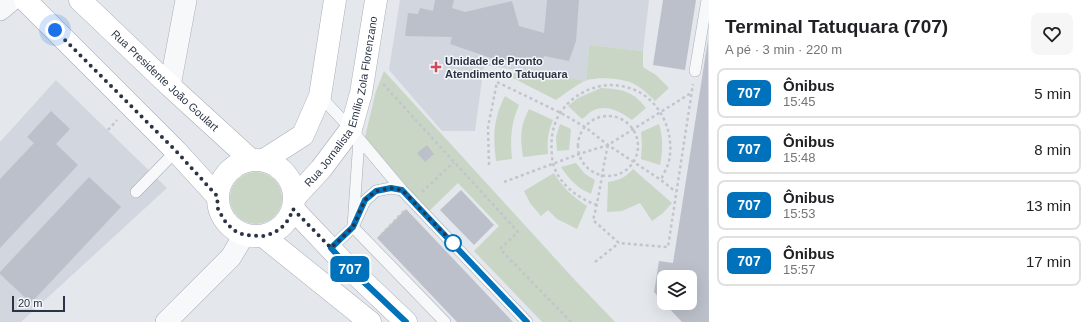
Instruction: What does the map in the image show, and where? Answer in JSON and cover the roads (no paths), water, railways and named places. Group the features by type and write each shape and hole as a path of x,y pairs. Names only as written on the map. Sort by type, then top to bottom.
{"main road":[{"path":"25,0 176,151 217,196"},
{"name":"Rua Presidente João Goulart","path":"80,0 170,86 257,160 276,165 285,173 292,184 294,203 348,267 406,322"},
{"name":"Rua Jornalista Emílio Zola Florenzano","path":"257,160 303,135 320,96 335,0"},
{"name":"Rua Jornalista Emílio Zola Florenzano","path":"294,203 321,169 355,134 376,0"},
{"path":"257,160 238,164 228,172 220,183 217,196 218,209 224,220 233,230 254,236 327,286 370,322"},
{"path":"254,236 274,233 282,227 289,219 294,203"}],"street":[{"path":"0,10 12,0"},
{"path":"170,86 186,0"},
{"path":"166,322 254,236"}],"lane":[{"path":"695,71 707,0"},
{"path":"320,96 355,134 402,190 527,322"},
{"path":"355,134 353,227 445,322"},
{"path":"136,192 176,151"},
{"path":"331,248 353,227 365,200 376,191 391,188 402,190"}],"place":[{"name":"Unidade de Pronto Atendimento Tatuquara","path":"436,67"}]}
